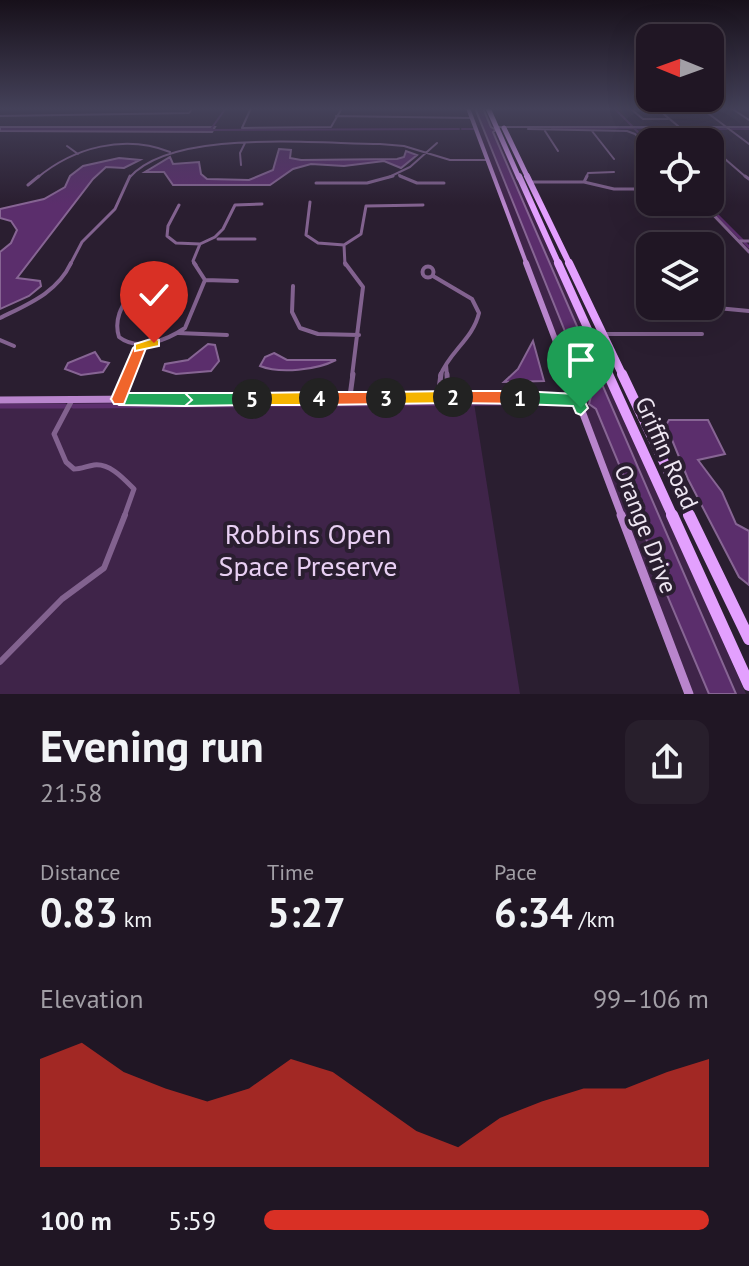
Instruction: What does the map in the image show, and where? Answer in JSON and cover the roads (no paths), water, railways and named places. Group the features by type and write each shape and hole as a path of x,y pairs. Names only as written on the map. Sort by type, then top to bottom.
{"main road":[{"name":"Griffin Road","path":"506,140 749,639"},
{"name":"Griffin Road","path":"525,180 749,685"},
{"path":"618,394 633,399"},
{"path":"624,406 641,415"}],"street":[{"name":"Orange Drive","path":"480,140 689,694"},
{"path":"551,140 558,151"},
{"path":"599,140 614,159"},
{"path":"28,185 52,165 78,154 130,143 148,144 170,152"},
{"path":"0,318 30,304 55,286 65,276 82,242 115,209 130,175 141,165 170,152 211,143 392,144 455,160 487,159"},
{"path":"241,165 240,153 245,143"},
{"path":"316,183 364,184 399,175 428,154 437,143"},
{"path":"67,146 78,154"},
{"path":"724,158 749,179"},
{"path":"584,182 588,173 614,172"},
{"path":"399,175 417,183 444,183"},
{"path":"525,180 584,182 614,189 636,189"},
{"path":"310,202 305,229 311,239 325,245 344,245 361,234 366,206 423,205"},
{"path":"216,239 223,232 235,205 262,204"},
{"path":"179,205 168,226 167,236 176,243 255,239"},
{"path":"715,216 749,252"},
{"path":"739,241 749,241"},
{"path":"200,244 193,261 205,280"},
{"path":"344,245 345,265 363,287 350,398"},
{"path":"433,276 472,299 479,313 477,323 438,376 438,397"},
{"path":"205,280 237,281"},
{"path":"137,282 116,322 115,330 121,339 140,345 185,328 205,280"},
{"path":"293,286 292,315 299,327 318,334 359,335"},
{"path":"724,309 749,311"},
{"path":"178,333 227,335"},
{"path":"602,334 702,334"},
{"path":"0,340 14,346"},
{"path":"118,400 140,345"},
{"path":"446,365 448,397"},
{"path":"0,400 576,398"},
{"path":"0,662 62,599 104,568 133,494 134,489 126,481 106,467 73,469 68,466 54,434 72,400"}],"waterway":[{"path":"718,216 742,240"},
{"path":"745,243 749,247"},
{"path":"73,406 501,403"},
{"path":"0,406 65,406"}],"park label":[{"name":"Robbins Open Space Preserve","path":"308,549"}]}
